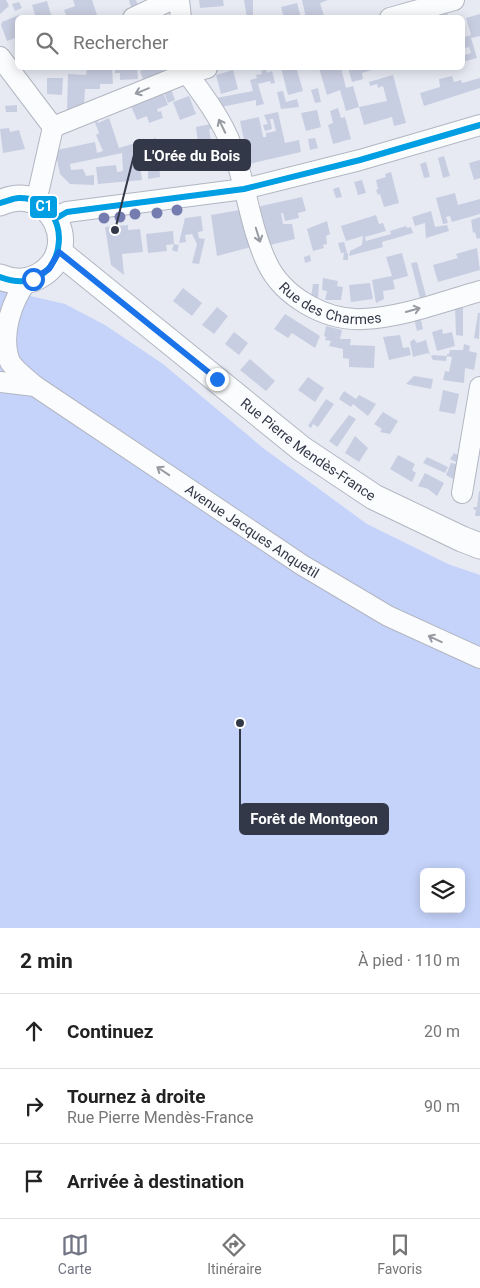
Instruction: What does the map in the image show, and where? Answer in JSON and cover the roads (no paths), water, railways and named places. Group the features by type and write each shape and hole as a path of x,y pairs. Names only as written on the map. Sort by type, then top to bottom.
{"main road":[{"path":"0,203 16,198 33,200 41,204 56,218 60,234 59,252 49,269 27,281 10,280 0,276"},
{"name":"Rue Pierre Mendès-France","path":"59,252 302,449 374,497 462,540 480,546"}],"street":[{"path":"139,15 171,0"},
{"path":"179,0 181,15"},
{"path":"401,15 454,0"},
{"path":"0,57 53,127 39,189 33,200"},
{"path":"53,127 187,70"},
{"name":"Rue des Charmes","path":"187,70 216,112 232,147 267,263 279,281 295,297 314,309 342,318 362,320 396,315 480,291"},
{"path":"56,218 67,212 244,189 360,160 480,125"},
{"name":"Avenue Jacques Anquetil","path":"27,281 13,300 5,316 4,351 10,363 35,386 302,565 388,616 480,658"},
{"name":"Avenue Jacques Anquetil","path":"0,382 35,386"},
{"path":"462,493 480,386"}],"place":[{"name":"L'Orée du Bois","path":"115,230"},
{"name":"Forêt de Montgeon","path":"240,723"}]}
